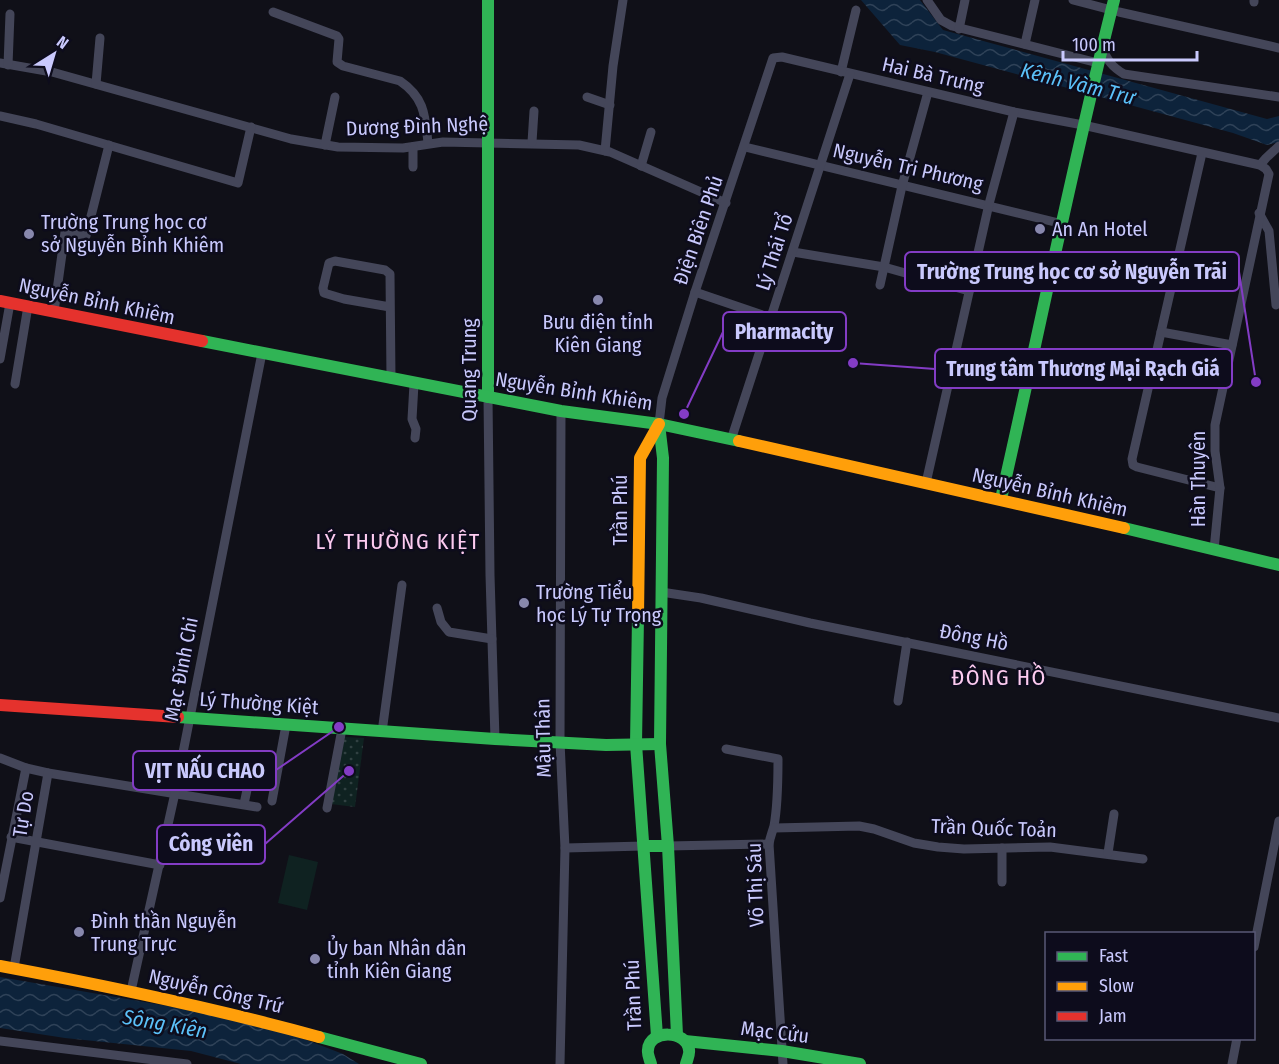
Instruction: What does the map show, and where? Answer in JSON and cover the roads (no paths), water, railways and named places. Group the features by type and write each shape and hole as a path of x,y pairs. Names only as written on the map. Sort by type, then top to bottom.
{"main road":[{"name":"Quang Trung","path":"488,0 488,397"},
{"path":"1001,500 1084,120 1113,5"},
{"name":"Nguyễn Bỉnh Khiêm","path":"5,302 414,384 561,411 659,424 1279,565"},
{"path":"659,424 663,458 660,744 681,1038 689,1050 686,1064"},
{"name":"Trần Phú","path":"651,1064 648,1050 651,1042 657,1036 636,744 640,458 659,424"},
{"path":"639,614 661,615"},
{"name":"Lý Thường Kiệt","path":"0,705 495,739 660,744"},
{"path":"644,846 669,846"},
{"name":"Nguyễn Công Trứ","path":"0,966 131,991 279,1025 421,1064"},
{"name":"Mạc Cửu","path":"657,1036 667,1033 681,1038 782,1058 860,1064"}],"street":[{"path":"605,151 622,0"},
{"path":"927,0 941,20 959,28 1025,44 1097,67"},
{"path":"959,28 965,0"},
{"path":"1025,44 1035,0"},
{"path":"1073,0 1113,5 1279,48"},
{"name":"Lý Thái Tổ","path":"731,441 820,165 846,73 856,10"},
{"path":"273,12 337,36 339,39 338,62 342,66 400,81 405,85 421,102 428,143"},
{"path":"4,64 10,15"},
{"path":"96,84 100,38"},
{"path":"1102,48 1113,68 1124,74 1279,97"},
{"name":"Hai Bà Trưng","path":"782,57 1014,112 1084,120 1202,153 1260,165"},
{"name":"Điện Biên Phủ","path":"659,424 662,399 695,292 745,147 770,62 773,58 782,57"},
{"name":"Dương Đình Nghệ","path":"4,64 52,72 291,139 326,145 365,149 413,147 428,143 489,141 579,145 605,151 726,202"},
{"path":"880,285 902,186 928,92"},
{"path":"326,145 335,97"},
{"path":"587,98 610,105"},
{"path":"532,142 534,111"},
{"path":"926,483 989,204 1014,112"},
{"path":"0,116 238,183 250,127"},
{"path":"641,166 651,132"},
{"path":"54,312 64,232 86,236 109,145"},
{"path":"1260,165 1279,146"},
{"path":"412,167 413,147"},
{"name":"Nguyễn Tri Phương","path":"745,147 902,186 989,204 1063,224"},
{"path":"1202,153 1132,465 1220,488"},
{"name":"Hàn Thuyên","path":"1214,550 1220,488 1215,425 1269,174 1260,165"},
{"path":"1259,213 1269,231 1276,305"},
{"path":"793,252 884,267 969,291"},
{"path":"390,307 324,293 328,263 334,261 388,272 391,277 391,379"},
{"path":"695,292 771,318"},
{"path":"0,359 5,302"},
{"path":"15,384 28,306"},
{"path":"1161,332 1232,345"},
{"name":"Mạc Đĩnh Chi","path":"131,991 175,793 262,353"},
{"path":"954,355 1030,370"},
{"path":"414,384 412,418 416,429 415,438"},
{"name":"Quang Trung","path":"488,397 495,739"},
{"name":"Mậu Thân","path":"560,1064 565,848 560,742 561,411"},
{"path":"382,732 402,585"},
{"name":"Đông Hồ","path":"661,592 701,598 810,623 1279,718"},
{"path":"437,608 441,622 449,632 492,639"},
{"path":"898,701 907,642"},
{"path":"272,801 286,725"},
{"path":"327,808 342,729"},
{"name":"Võ Thị Sáu","path":"726,749 778,759 774,828 770,834 769,844 782,1058"},
{"path":"244,804 254,757"},
{"path":"0,758 48,773 257,807"},
{"name":"Tự Do","path":"0,898 26,768"},
{"name":"Tự Do","path":"14,968 48,773"},
{"path":"1108,853 1114,814"},
{"path":"1255,942 1276,847 1279,821"},
{"name":"Trần Quốc Toản","path":"774,828 859,826 914,843 938,847 964,849 1050,847 1143,859"},
{"path":"11,837 160,865"},
{"path":"669,846 769,844"},
{"path":"565,848 644,846"},
{"path":"1002,848 1002,882"},
{"path":"1232,1064 1237,1040"},
{"path":"0,1041 111,1055 117,1059 187,1064"}],"water":[{"name":"Kênh Vàm Trư","path":"861,0 920,0 943,30 1267,119 1279,116 1279,142 1267,145 1233,133 935,52 900,45"},
{"name":"Sông Kiên","path":"0,977 260,1022 343,1054 359,1064 241,1064 191,1051 65,1038 0,1028"}],"place":[{"name":"An An Hotel","path":"1040,229"},
{"name":"Trường Trung học cơ sở Nguyễn Bỉnh Khiêm","path":"29,234"},
{"name":"Bưu điện tỉnh Kiên Giang","path":"598,300"},
{"name":"Trung tâm Thương Mại Rạch Giá","path":"853,363"},
{"name":"Trường Trung học cơ sở Nguyễn Trãi","path":"1256,382"},
{"name":"Pharmacity","path":"684,414"},
{"name":"Trường Tiểu học Lý Tự Trọng","path":"524,603"},
{"name":"VỊT NẤU CHAO","path":"339,727"},
{"name":"Công viên","path":"349,771"},
{"name":"Đình thần Nguyễn Trung Trực","path":"79,932"},
{"name":"Ủy ban Nhân dân tỉnh Kiên Giang","path":"315,959"}],"district":[{"name":"LÝ THƯỜNG KIỆT","path":"398,541"},
{"name":"ĐÔNG HỒ","path":"999,677"}]}
